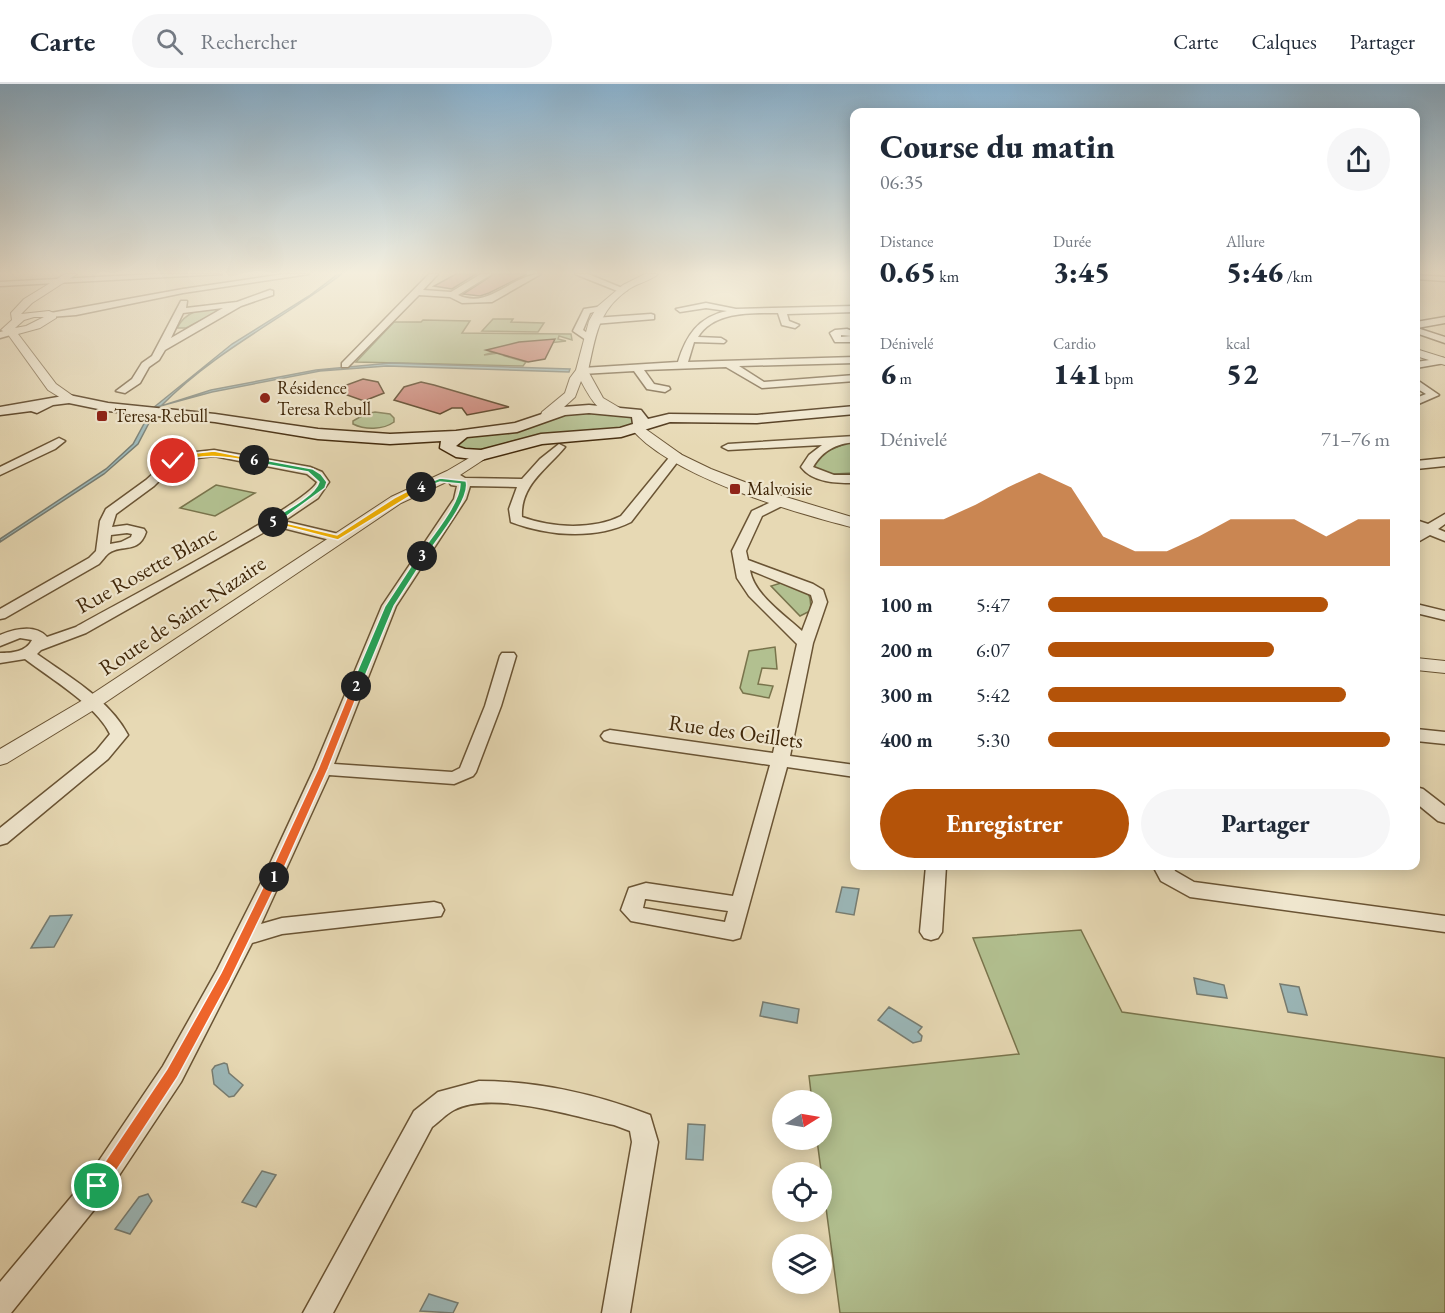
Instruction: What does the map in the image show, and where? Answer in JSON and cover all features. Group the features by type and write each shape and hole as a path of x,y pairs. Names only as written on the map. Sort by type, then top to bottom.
{"main road":[{"path":"0,412 45,401 49,413 72,403 354,438 413,440 517,427 547,415 576,409 616,411 639,425"},
{"path":"162,415 305,437 452,450 482,455 541,439 621,432 669,418 757,419 850,409"},
{"path":"452,450 448,442 458,435"}],"street":[{"path":"11,331 45,401 72,403"},
{"path":"121,391 136,381 145,365 156,358 171,331"},
{"path":"164,346 187,331"},
{"path":"345,365 378,331"},
{"path":"579,331 589,338"},
{"path":"547,415 571,394 576,378 582,371 591,331"},
{"path":"682,365 691,339 698,331"},
{"path":"1420,331 1445,340"},
{"path":"691,339 721,341"},
{"path":"1420,352 1440,360"},
{"path":"582,371 682,365 850,360"},
{"path":"1420,364 1440,360"},
{"path":"730,365 762,385 850,378"},
{"path":"637,368 651,387 665,389"},
{"path":"582,371 597,401 605,408 616,411"},
{"path":"1420,386 1434,394 1420,400"},
{"path":"639,425 680,464 766,502 803,506"},
{"path":"728,447 850,439"},
{"path":"0,471 59,441"},
{"path":"833,441 813,457 807,466 811,472 833,479 850,479"},
{"path":"559,447 526,483 517,502 516,519 581,531 614,525 626,519 680,464"},
{"path":"449,477 454,461 452,450"},
{"name":"Rue Rosette Blanc","path":"0,658 32,650 81,630 273,522 321,488 323,482 318,475 310,471 214,453 201,453 173,461 150,483 111,512 106,521 105,532"},
{"name":"Route de Saint-Nazaire","path":"0,758 333,536 396,500 449,477 482,455"},
{"path":"1420,465 1445,462"},
{"path":"449,477 526,483"},
{"path":"0,1304 97,1186 166,1083 245,937 323,769 389,606 460,500 464,488 449,477"},
{"path":"806,643 754,593 744,578 739,551 757,514 766,502 782,501 850,521"},
{"path":"1420,536 1445,518"},
{"path":"273,522 333,536"},
{"path":"1420,526 1445,537"},
{"path":"0,615 94,561 103,552 102,549 105,532 127,529 139,532 137,539 129,543 102,549"},
{"path":"740,905 646,891 636,894 631,910 638,915 733,932 780,760 806,643 820,602 818,593 808,587 741,563"},
{"path":"1420,609 1445,616"},
{"path":"0,838 102,755 119,735 113,723 32,650 40,642 38,635 25,633 3,635"},
{"path":"323,769 454,778 467,772 493,706 508,656"},
{"path":"1420,664 1445,667"},
{"name":"Route de Saint-Nazaire","path":"0,749 87,700"},
{"path":"1420,735 1445,738"},
{"name":"Rue des Oeillets","path":"610,736 850,770"},
{"path":"1420,796 1445,816"},
{"path":"931,933 936,870"},
{"path":"1165,870 1168,876 1191,889 1445,924"},
{"path":"245,937 282,926 435,910"},
{"path":"317,1313 423,1119 447,1100 479,1092 510,1092 614,1113 641,1123 645,1142 616,1313"}],"green space":[{"path":"385,331 571,334 572,340 559,336 558,339 566,341 488,350 494,352 484,355 522,350 505,356 526,362 523,366 356,362"},
{"path":"579,411 632,416 636,420 626,428 527,438 484,449 454,446 462,437"},
{"path":"375,412 390,414 394,422 385,427 374,428 353,424 353,421 365,414"},
{"path":"849,442 850,473 834,474 830,478 812,468 818,455"},
{"path":"216,485 255,493 215,516 180,508"},
{"path":"781,583 800,588 808,593 811,603 810,611 800,616 771,586"},
{"path":"775,647 777,669 762,668 758,684 773,686 769,698 743,693 740,688 749,651"},
{"path":"1081,930 1122,1012 1445,1058 1445,1313 840,1313 832,1253 832,1234 829,1234 828,1222 832,1222 832,1162 820,1162 818,1150 832,1150 832,1090 811,1090 809,1076 1019,1054 973,938"}],"water":[{"path":"252,331 257,331 226,352 182,386 161,406 153,408 232,344"},
{"path":"391,363 570,369 569,372 387,366 320,371 212,392 164,405 211,390 316,370"},
{"path":"146,420 150,421 138,444 104,474 0,542 0,539 106,469 133,444"},
{"path":"842,887 859,889 854,915 836,912"},
{"path":"72,915 54,947 31,948 50,916"},
{"path":"1194,978 1224,985 1227,998 1197,994"},
{"path":"1280,984 1299,987 1307,1015 1288,1012"},
{"path":"763,1002 799,1009 797,1023 760,1016"},
{"path":"889,1007 922,1027 918,1032 922,1036 921,1041 913,1043 878,1020"},
{"path":"227,1064 229,1073 243,1085 234,1096 229,1097 214,1084 212,1070 215,1066"},
{"path":"688,1124 705,1125 703,1160 686,1159"},
{"path":"262,1171 276,1175 256,1207 242,1202"},
{"path":"148,1194 152,1201 130,1234 115,1229 139,1197"},
{"path":"429,1294 458,1303 453,1313 420,1311"}],"building":[{"path":"555,339 545,359 528,362 486,350 519,342"},
{"path":"363,379 378,382 384,393 364,401 333,390"},
{"name":"Résidence Teresa Rebull","path":"421,382 509,407 467,415 462,408 452,408 440,414 394,400 404,387"}],"place":[{"name":"Résidence Teresa Rebull","path":"265,398"},
{"name":"Teresa Rebull","path":"102,416"},
{"name":"Malvoisie","path":"735,489"}],"route":[{"path":"97,1186 172,1074 225,976 273,881 323,769 389,606 460,500 464,488 463,483 440,480 416,489 338,538 273,522 321,488 323,482 318,475 310,471 214,453 201,453 173,461"}]}
